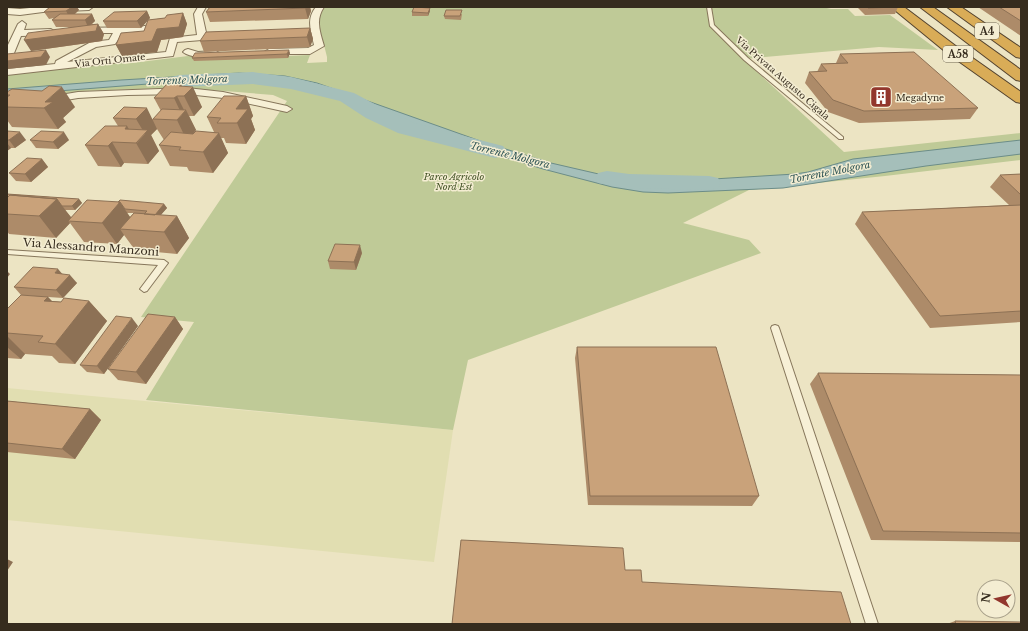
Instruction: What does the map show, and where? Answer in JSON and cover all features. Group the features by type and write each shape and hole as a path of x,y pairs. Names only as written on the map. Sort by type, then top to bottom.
{"highway":[{"name":"A58","path":"897,7 952,50 1021,98"},
{"name":"A4","path":"926,7 1021,77"},
{"name":"A4","path":"953,7 1021,54"}],"street":[{"path":"7,20 20,14 43,9 90,7"},
{"name":"Via Orti Omate","path":"7,72 170,54 173,40 202,37 195,20 202,7"},
{"path":"262,53 310,51 315,49 318,46 313,19 316,8"},
{"path":"7,11 20,14 24,19 7,58"},
{"path":"73,31 138,30 177,23"},
{"path":"58,66 59,63 94,44 112,42 120,30"},
{"path":"19,33 58,32"},
{"path":"188,52 198,55 222,54"},
{"path":"7,107 78,95 127,92 187,91 223,95 287,109"}],"lane":[{"name":"Via Privata Augusto Cigala","path":"709,7 712,25 746,59 840,138"},
{"name":"Via Alessandro Manzoni","path":"7,252 164,263 144,288"},
{"path":"775,328 872,624"}],"shaded area":[{"path":"7,388 453,430 434,562 7,520"}],"green space":[{"name":"Parco Agricolo Nord Est","path":"325,7 822,7 831,9 848,9 855,16 890,15 938,50 879,47 743,59 844,152 1021,133 1021,160 749,190 683,223 749,240 761,253 468,360 453,430 146,400 194,322 141,317 287,101 273,95 166,88 83,91 7,101 7,72 125,59 124,64 196,55 193,60 310,55 307,63 327,62 317,17"}],"water":[{"name":"Torrente Molgora","path":"239,73 285,76 317,83 486,143 551,163 603,175 638,181 664,182 795,174 808,172 853,159 1021,140 1021,154 926,166 783,188 668,193 643,192 612,187 543,169 473,147 309,89 267,81 239,78 199,80 7,95 7,89"}],"building":[{"path":"50,7 72,7 66,11 44,12"},
{"path":"210,7 306,7 206,12"},
{"path":"414,7 430,8 428,13 412,12"},
{"path":"867,7 898,7 868,8"},
{"path":"999,7 1021,7 1021,21"},
{"path":"446,10 462,10 460,16 444,16"},
{"path":"147,11 137,21 103,21 114,12"},
{"path":"183,13 179,27 157,29 152,41 116,45 121,33 144,31 148,20 165,18 167,15"},
{"path":"60,14 92,14 85,20 52,20"},
{"path":"98,24 96,31 24,40 28,33"},
{"path":"310,28 307,37 200,41 206,32"},
{"path":"46,50 41,57 7,61 7,54"},
{"path":"289,50 287,54 192,58 195,53"},
{"name":"Megadyne","path":"914,52 978,108 864,111 833,100 809,72 827,71 821,64 848,63 840,54"},
{"path":"167,84 181,84 179,86 193,87 184,96 177,96 174,98 154,98"},
{"path":"49,86 62,87 45,102 53,102 44,108 7,107 7,97 10,95 7,95 7,92 12,89 42,91"},
{"path":"224,96 246,96 236,109 248,109 237,123 217,123 221,118 207,117"},
{"path":"124,107 147,108 136,119 113,118"},
{"path":"162,109 186,110 177,120 153,119"},
{"path":"105,126 127,126 125,129 148,130 136,143 112,142 108,146 85,145"},
{"path":"7,131 20,132 7,140"},
{"path":"41,131 64,132 53,142 30,140"},
{"path":"196,131 219,133 203,152 179,150 181,147 159,145 171,132 193,134"},
{"path":"27,158 42,159 25,174 9,173"},
{"path":"1021,174 1021,195 1000,175"},
{"path":"7,194 79,199 72,206 62,206 57,199 10,195 7,198"},
{"path":"10,195 57,199 39,216 7,214 7,198"},
{"path":"87,200 120,202 102,223 68,221"},
{"path":"120,200 164,204 155,215 144,214 147,211 125,209 120,202 118,202"},
{"path":"1021,205 1021,311 940,316 862,212"},
{"path":"134,213 177,216 164,232 120,229"},
{"path":"335,244 360,245 354,262 328,261"},
{"path":"33,267 58,269 55,273 70,275 56,290 14,287"},
{"path":"21,295 48,297 44,301 61,302 64,298 89,301 55,344 38,342 43,336 7,333 7,309"},
{"path":"148,314 175,317 136,372 108,369"},
{"path":"116,316 132,318 97,366 80,365"},
{"path":"577,347 716,347 759,496 590,496"},
{"path":"818,373 1021,375 1021,533 883,531"},
{"path":"7,401 90,409 62,449 7,443"},
{"path":"461,540 623,548 625,570 641,570 642,582 841,592 851,624 452,624"},
{"path":"955,621 1021,622 1021,624 956,624"}],"waterway":[{"name":"Torrente Molgora","path":"179,81 253,78 291,83 347,97 374,113 406,128 495,151"},
{"name":"Torrente Molgora","path":"607,178 629,181 709,183"}],"place":[{"name":"Megadyne","path":"881,97"}]}
